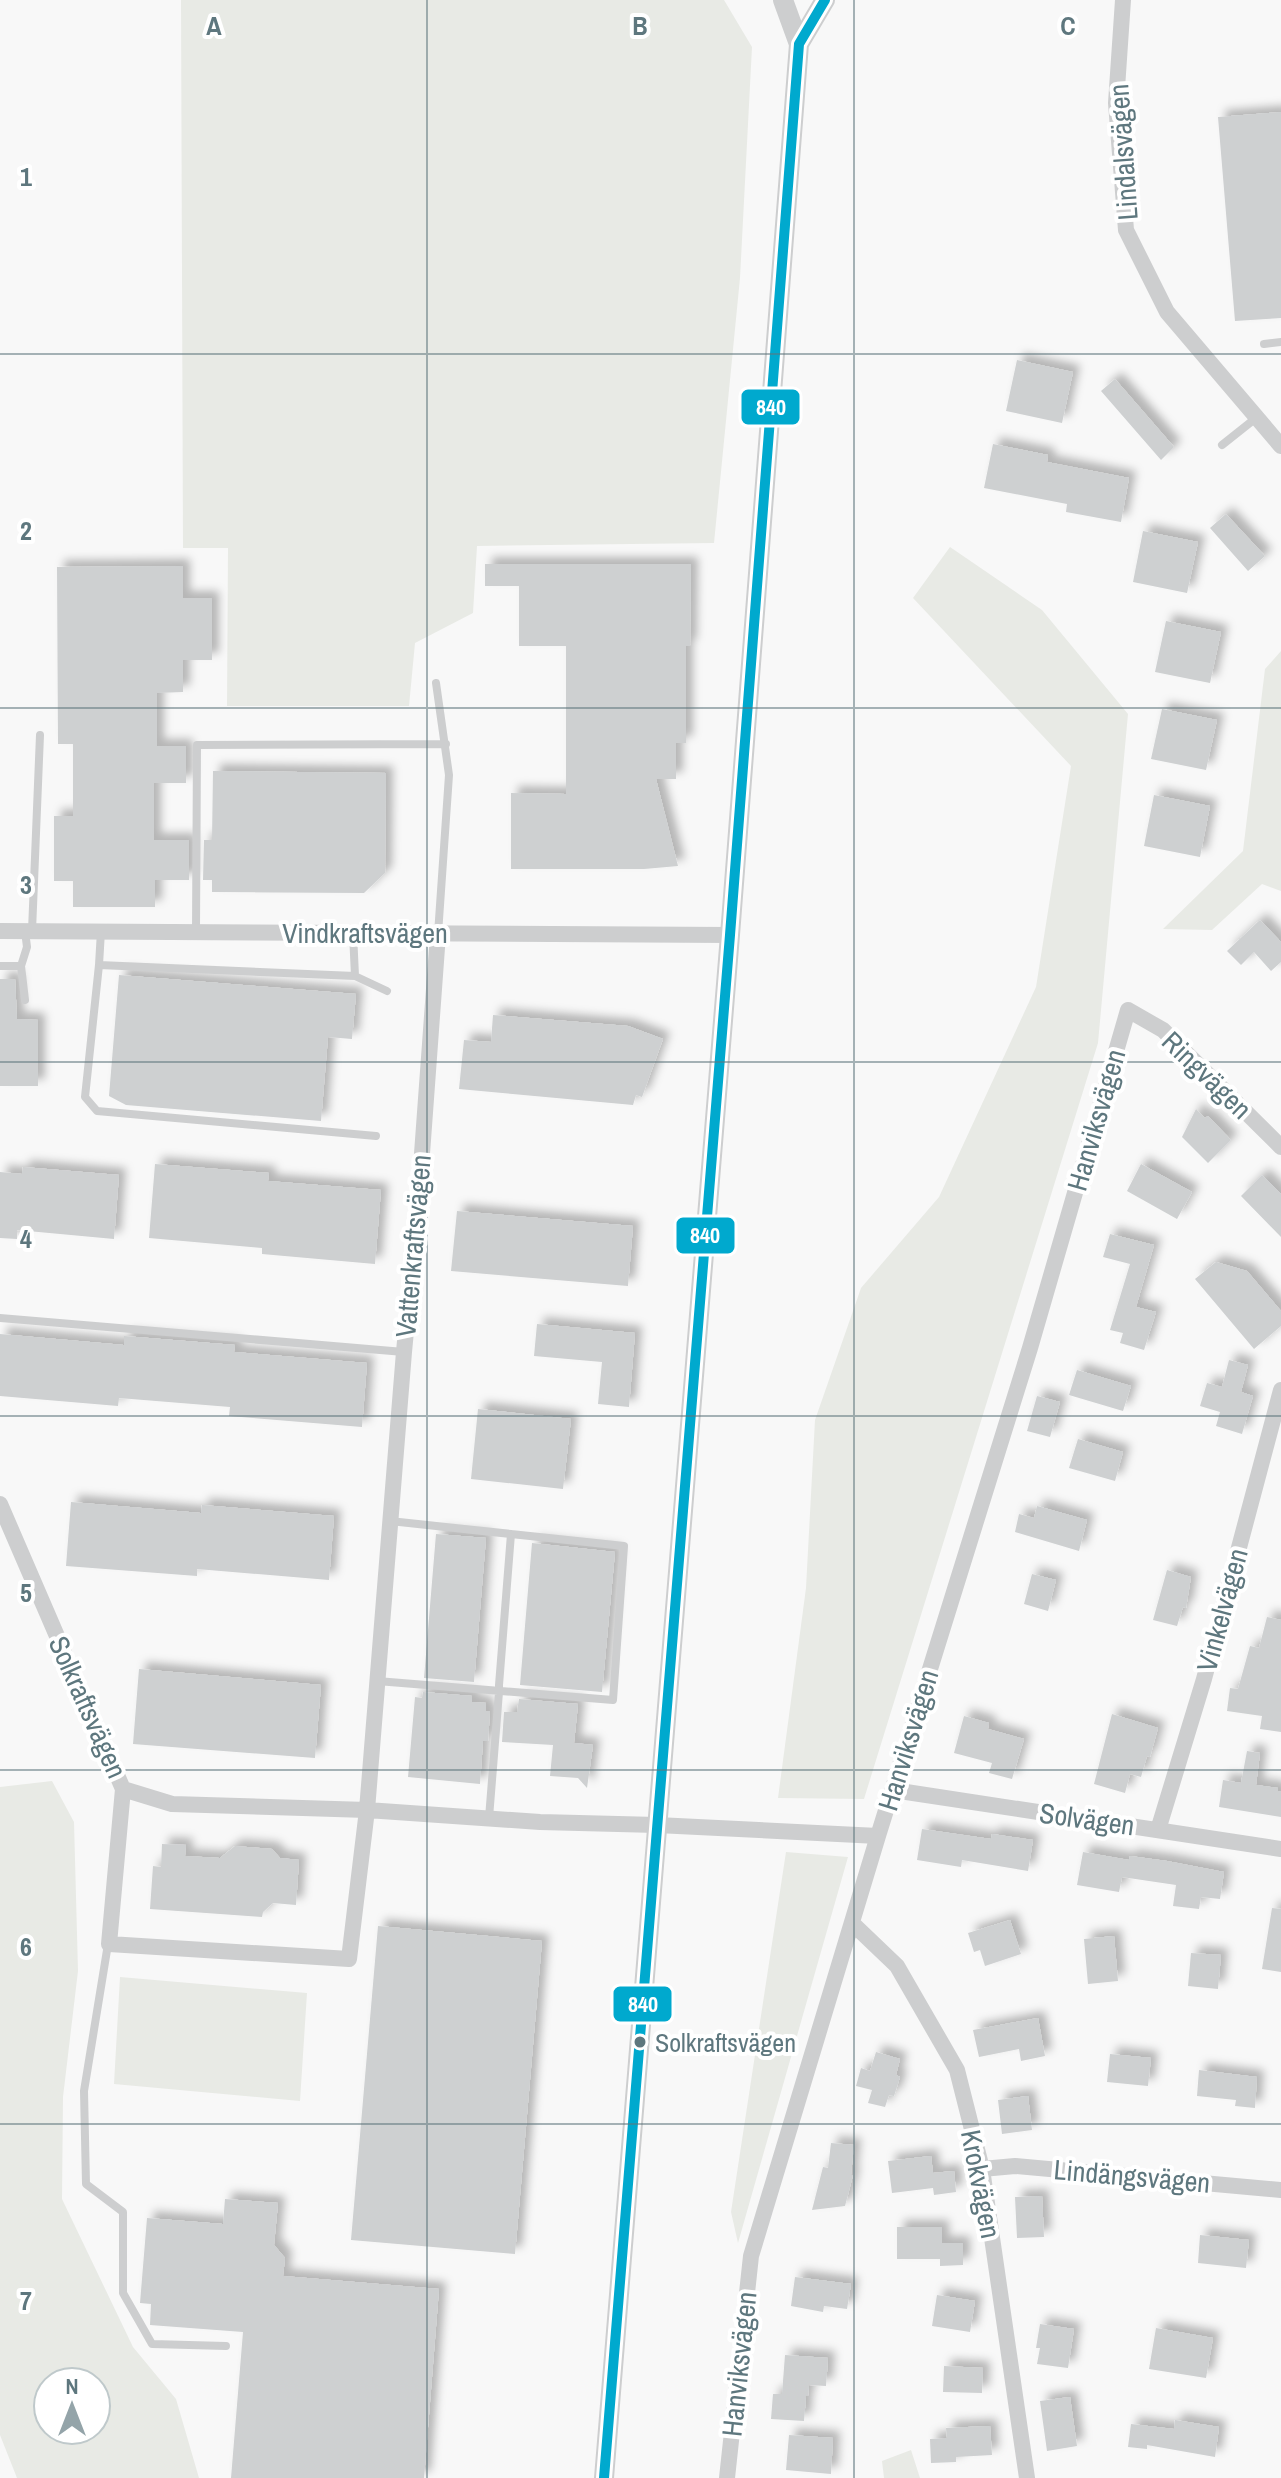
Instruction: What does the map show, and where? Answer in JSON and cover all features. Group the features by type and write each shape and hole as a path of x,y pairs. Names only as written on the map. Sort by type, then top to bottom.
{"street":[{"path":"604,2478 799,44 783,0"},
{"path":"799,44 825,0"},
{"name":"Lindalsvägen","path":"1123,0 1116,103 1126,230 1167,312 1281,446"},
{"name":"Vindkraftsvägen","path":"0,931 730,935"},
{"name":"Vattenkraftsvägen","path":"109,1944 349,1959 367,1810 438,934"},
{"name":"Ringvägen","path":"1128,1010 1163,1030 1281,1147"},
{"name":"Hanviksvägen","path":"727,2478 751,2256 1030,1348 1128,1010"},
{"name":"Vinkelvägen","path":"1158,1830 1204,1679 1281,1390"},
{"name":"Solkraftsvägen","path":"0,1504 123,1789 172,1804 367,1810 489,1819 878,1836"},
{"path":"109,1944 123,1789"},
{"name":"Solvägen","path":"893,1790 1281,1849"},
{"name":"Krokvägen","path":"852,1923 897,1966 957,2070 982,2169 1027,2478"},
{"name":"Lindängsvägen","path":"982,2169 1015,2166 1281,2190"}],"lane":[{"path":"1264,344 1281,342"},
{"path":"1222,445 1257,417"},
{"name":"Vattenkraftsvägen","path":"436,683 449,775 438,934"},
{"path":"25,1000 21,966 27,947 40,735"},
{"path":"196,932 197,745 446,744"},
{"path":"101,931 85,1097 97,1111 376,1136"},
{"path":"353,933 355,976"},
{"path":"99,965 355,976 387,991"},
{"path":"0,966 21,966"},
{"path":"0,1318 404,1352"},
{"path":"377,1681 613,1700 624,1546 390,1521"},
{"path":"489,1819 511,1534"},
{"path":"109,1944 84,2091 86,2184 123,2212 123,2293 152,2344 226,2346"}],"shaded area":[{"path":"181,0 724,0 752,47 740,278 714,543 477,546 473,613 415,643 409,706 227,706 228,548 183,548"},
{"path":"950,547 1042,610 1128,714 1098,1043 864,1799 778,1798 806,1588 815,1420 861,1288 939,1197 1036,987 1071,766 913,598"},
{"path":"1281,651 1281,891 1262,884 1212,930 1163,929 1243,851 1265,669"},
{"path":"52,1781 74,1822 78,1971 63,2097 62,2199 133,2347 176,2399 199,2478 17,2478 0,2435 0,1787"},
{"path":"786,1852 848,1857 738,2243 731,2212"},
{"path":"120,1977 307,1993 300,2101 114,2084"},
{"path":"911,2450 920,2478 884,2478 882,2461"}],"building":[{"path":"1281,112 1281,318 1235,321 1218,117"},
{"path":"1017,360 1073,372 1062,423 1006,411"},
{"path":"1115,379 1174,447 1161,460 1101,391"},
{"path":"993,444 1048,455 1047,462 1129,478 1121,522 1066,512 1067,504 984,488"},
{"path":"1226,514 1265,556 1248,571 1210,528"},
{"path":"1143,531 1198,542 1187,593 1133,582"},
{"path":"485,564 691,564 690,646 686,646 686,743 676,743 676,779 656,779 678,866 511,869 511,793 566,794 566,646 519,646 519,586 485,586"},
{"path":"183,566 183,598 212,598 212,660 183,660 183,692 157,693 157,746 186,746 186,783 154,783 154,840 189,840 189,880 155,880 155,907 73,907 73,881 54,881 54,816 73,816 73,744 58,744 57,567"},
{"path":"1166,621 1221,632 1210,683 1155,672"},
{"path":"1162,709 1217,720 1206,770 1151,759"},
{"path":"213,771 386,773 385,873 364,893 212,892 212,880 203,880 204,840 212,840"},
{"path":"1154,795 1210,806 1200,857 1144,846"},
{"path":"1260,920 1281,942 1281,962 1271,971 1254,952 1241,965 1227,951"},
{"path":"119,975 356,994 352,1039 328,1037 321,1121 126,1105 109,1096"},
{"path":"0,979 15,979 17,1019 38,1020 38,1086 0,1086"},
{"path":"493,1015 628,1026 663,1039 642,1097 636,1095 633,1105 459,1089 464,1040 491,1042"},
{"path":"1196,1109 1205,1118 1208,1116 1231,1140 1208,1163 1182,1137"},
{"path":"155,1164 269,1173 268,1181 381,1190 375,1264 262,1254 262,1248 149,1238"},
{"path":"1141,1164 1192,1192 1177,1219 1127,1191"},
{"path":"23,1167 119,1175 114,1239 17,1230 17,1239 0,1238 0,1172 22,1174"},
{"path":"1262,1175 1281,1194 1281,1237 1241,1196"},
{"path":"457,1211 633,1226 628,1286 451,1271"},
{"path":"1110,1234 1154,1245 1136,1307 1156,1312 1144,1350 1120,1343 1123,1333 1110,1330 1130,1264 1103,1257"},
{"path":"1216,1262 1247,1271 1281,1311 1281,1326 1254,1349 1195,1279"},
{"path":"537,1324 635,1333 629,1407 598,1404 602,1362 534,1356"},
{"path":"0,1334 124,1345 124,1336 235,1345 234,1352 367,1363 362,1427 229,1416 230,1407 119,1398 118,1406 0,1396"},
{"path":"1229,1360 1248,1365 1241,1392 1253,1396 1242,1434 1216,1426 1220,1412 1200,1406 1207,1383 1222,1387"},
{"path":"1077,1370 1131,1386 1123,1411 1069,1395"},
{"path":"1037,1396 1060,1402 1050,1437 1027,1431"},
{"path":"478,1409 571,1419 563,1489 471,1479"},
{"path":"1078,1439 1123,1452 1115,1481 1069,1468"},
{"path":"71,1502 201,1513 202,1505 334,1516 329,1580 197,1569 197,1576 66,1566"},
{"path":"1037,1506 1087,1520 1079,1551 1015,1532 1019,1514 1034,1518"},
{"path":"436,1534 486,1538 474,1682 424,1678"},
{"path":"532,1543 615,1552 602,1692 520,1685"},
{"path":"1167,1570 1191,1577 1186,1608 1183,1607 1177,1626 1153,1620"},
{"path":"1032,1574 1056,1580 1048,1611 1024,1604"},
{"path":"1267,1617 1281,1620 1281,1732 1260,1729 1262,1716 1227,1711 1230,1688 1238,1689 1250,1646 1259,1648"},
{"path":"139,1669 321,1685 315,1758 133,1744"},
{"path":"423,1692 472,1696 472,1702 486,1703 486,1711 490,1711 488,1741 483,1741 480,1784 408,1777 415,1697 422,1698"},
{"path":"519,1699 578,1704 574,1743 593,1745 587,1788 578,1778 550,1776 553,1745 502,1742 504,1712 517,1712"},
{"path":"1112,1714 1158,1728 1141,1777 1130,1774 1125,1793 1094,1784"},
{"path":"964,1716 989,1723 988,1729 1024,1739 1012,1779 989,1773 992,1763 954,1753"},
{"path":"1247,1751 1260,1753 1256,1785 1278,1788 1281,1792 1281,1817 1219,1807 1223,1780 1241,1783"},
{"path":"922,1829 991,1839 992,1834 1033,1840 1028,1871 962,1860 961,1867 917,1860"},
{"path":"162,1844 186,1845 185,1856 220,1858 235,1846 272,1849 280,1858 299,1860 296,1905 273,1903 262,1917 150,1909 153,1866 161,1867"},
{"path":"1083,1852 1129,1860 1130,1856 1167,1861 1224,1872 1220,1899 1201,1897 1199,1909 1173,1906 1176,1885 1122,1877 1119,1892 1077,1885"},
{"path":"1272,1908 1281,1909 1281,1972 1262,1969"},
{"path":"1010,1920 1021,1954 985,1966 980,1950 974,1952 968,1933"},
{"path":"378,1926 542,1941 515,2254 351,2240"},
{"path":"1114,1936 1118,1981 1088,1984 1084,1939"},
{"path":"1191,1953 1221,1955 1218,1989 1188,1986"},
{"path":"1038,2018 1045,2056 1021,2061 1019,2049 979,2057 973,2030"},
{"path":"876,2052 900,2059 896,2075 900,2077 894,2096 889,2095 885,2107 868,2103 872,2090 856,2086 861,2068 870,2071"},
{"path":"1110,2054 1151,2058 1148,2086 1107,2082"},
{"path":"1199,2070 1257,2077 1255,2108 1235,2106 1236,2100 1197,2096"},
{"path":"1028,2096 1032,2130 1002,2134 998,2100"},
{"path":"831,2143 854,2145 853,2175 845,2206 812,2210 823,2167 828,2168"},
{"path":"931,2156 933,2173 954,2171 956,2192 934,2195 933,2188 892,2193 888,2161"},
{"path":"1042,2196 1044,2237 1017,2238 1015,2197"},
{"path":"225,2199 278,2203 274,2245 285,2258 283,2276 439,2289 424,2478 231,2478 243,2332 150,2325 151,2304 140,2303 147,2218 223,2224"},
{"path":"897,2227 942,2227 942,2243 963,2243 963,2265 940,2266 940,2259 897,2259"},
{"path":"1200,2235 1249,2240 1246,2268 1198,2263"},
{"path":"795,2277 851,2284 847,2309 824,2306 823,2312 791,2306"},
{"path":"937,2295 975,2301 970,2332 932,2326"},
{"path":"1040,2324 1074,2329 1068,2368 1037,2364"},
{"path":"1156,2328 1213,2338 1206,2378 1149,2369"},
{"path":"785,2355 828,2358 826,2386 809,2385 804,2421 771,2419 773,2394 782,2394"},
{"path":"944,2366 983,2368 982,2393 943,2392"},
{"path":"1070,2397 1077,2446 1047,2451 1040,2401"},
{"path":"1175,2420 1219,2427 1215,2457 1147,2445 1147,2449 1128,2447 1131,2424 1174,2429"},
{"path":"990,2426 992,2455 956,2457 956,2462 931,2463 930,2439 947,2438 946,2428"},
{"path":"789,2435 833,2438 831,2474 786,2470"}],"transit line":[{"name":"840","path":"604,2478 799,44 825,0"}],"place":[{"name":"Solkraftsvägen","path":"640,2042"}]}
